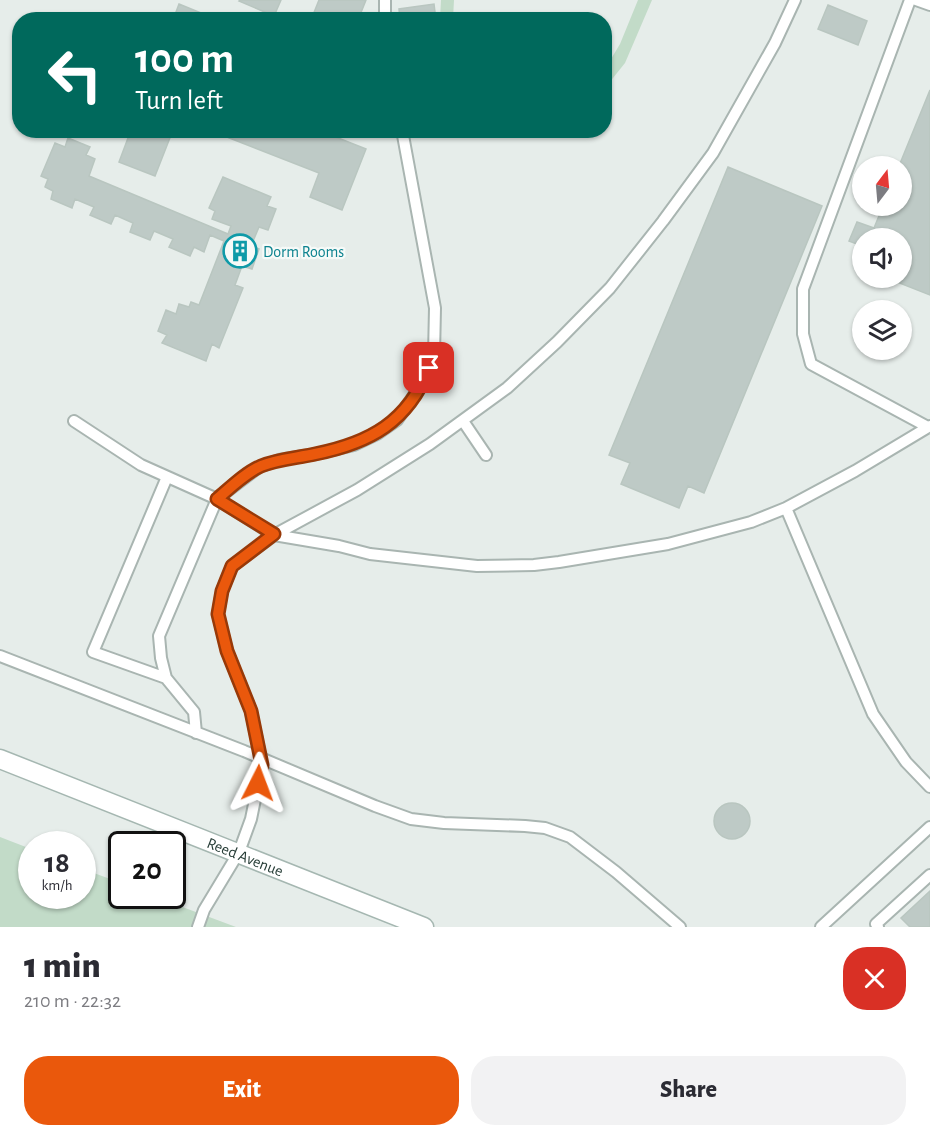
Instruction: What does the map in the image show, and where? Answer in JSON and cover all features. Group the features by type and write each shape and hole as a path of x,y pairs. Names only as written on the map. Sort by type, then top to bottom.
{"street":[{"name":"Reed Avenue","path":"0,759 424,927"}],"lane":[{"path":"198,927 204,910 239,852 251,819 262,765 251,711 227,651 218,614 222,591 232,566 274,534 357,490 430,444 507,388 557,342 610,288 713,153 775,43 795,0"},
{"path":"910,0 803,289 802,334 811,364 929,426"},
{"path":"916,0 930,5"},
{"path":"196,733 194,712 166,678 159,636 217,499 259,467 279,460 354,445 377,434 397,420 424,381 435,355 435,308 403,138"},
{"path":"463,421 486,455"},
{"path":"74,422 141,465 217,499 274,534 370,554 477,566 534,565 668,544 751,522 786,508 855,471 929,426"},
{"path":"166,678 93,652 167,477"},
{"path":"786,508 873,714 906,762 930,787"},
{"path":"0,656 411,819 545,828 570,837 616,872 680,927"},
{"path":"821,927 930,827"},
{"path":"878,927 876,924 930,875"}],"green space":[{"path":"441,0 454,0 453,12 440,12"},
{"path":"638,0 652,0 625,63 612,79 612,57"},
{"path":"0,837 18,844 18,909 96,909 96,874 108,878 108,909 186,908 236,927 0,927"}],"building":[{"path":"281,0 276,12 265,12 239,1"},
{"path":"319,0 366,0 361,12 314,12"},
{"path":"179,4 198,12 176,12"},
{"path":"434,4 435,12 399,12 399,9"},
{"path":"828,5 867,21 858,45 818,29"},
{"path":"930,90 930,295 912,288 912,228 874,228 879,216 912,216 912,156 903,156"},
{"name":"Dorm Rooms","path":"68,138 90,147 86,155 95,159 89,176 228,234 231,226 212,219 215,211 209,208 223,177 271,197 267,206 276,209 268,230 259,227 251,246 259,249 252,269 242,266 235,285 243,288 219,348 212,344 206,361 162,343 167,335 158,331 166,310 176,314 179,304 189,307 191,302 199,305 224,241 210,235 204,252 194,247 190,256 169,247 173,239 154,231 150,240 130,232 133,223 115,215 111,224 90,215 94,207 75,199 72,208 51,199 53,191 45,187 48,179 41,176 55,143 65,147"},
{"path":"128,138 170,138 155,176 119,162"},
{"path":"229,138 338,138 366,149 342,210 310,197 319,173"},
{"path":"728,167 822,206 704,493 688,486 679,508 621,484 630,463 609,455"},
{"path":"857,222 874,228 854,228"},
{"path":"732,803 744,809 750,821 744,833 732,839 720,833 714,821 720,809"},
{"path":"930,891 930,927 910,927 901,918"}],"place":[{"name":"Dorm Rooms","path":"240,251"}],"route":[{"path":"258,783 262,765 251,711 227,651 218,614 222,591 232,566 274,534 217,499 259,467 279,460 354,445 377,434 397,420 424,381 429,368"}]}
